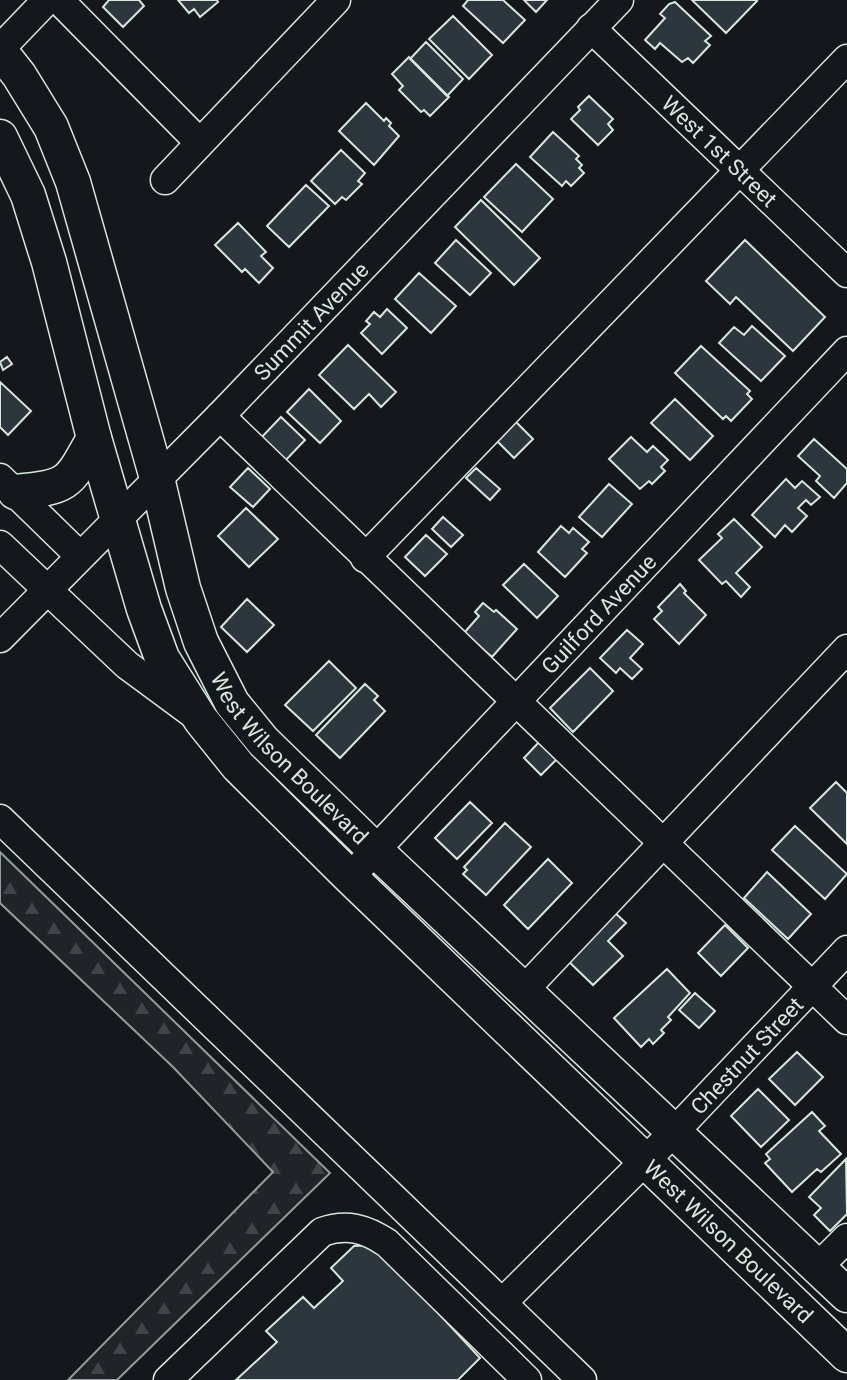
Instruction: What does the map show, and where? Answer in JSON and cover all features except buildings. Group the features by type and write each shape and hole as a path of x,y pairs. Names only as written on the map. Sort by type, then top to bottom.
{"main road":[{"name":"West Wilson Boulevard","path":"6,59 51,127 73,182 157,478 183,588 201,642 232,703 263,741 375,850 847,1295"},
{"name":"West Wilson Boulevard","path":"3,144 28,195 49,262 94,438 144,609 162,658 201,720 238,766 350,877 847,1355"},
{"path":"7,485 50,489 72,477 94,438"}],"street":[{"path":"6,59 47,0"},
{"path":"59,0 199,142"},
{"path":"165,180 336,0"},
{"name":"Summit Avenue","path":"0,638 220,416 619,0"},
{"name":"West 1st Street","path":"591,28 847,273"},
{"path":"365,558 847,59"},
{"name":"Guilford Avenue","path":"350,877 847,351"},
{"path":"220,416 847,1020"},
{"path":"7,485 79,555"},
{"name":"West Wilson Boulevard","path":"0,545 127,665 201,720"},
{"path":"523,991 847,649"},
{"path":"0,819 582,1380"},
{"name":"Chestnut Street","path":"502,1303 675,1131 847,950"},
{"path":"168,1380 322,1232 336,1227 371,1232 387,1243 444,1299 510,1375"},
{"path":"819,1266 847,1238"},
{"path":"444,1299 471,1274"}],"green space":[{"path":"0,852 330,1173 117,1380 68,1380 273,1172 173,1067 0,903"}]}
